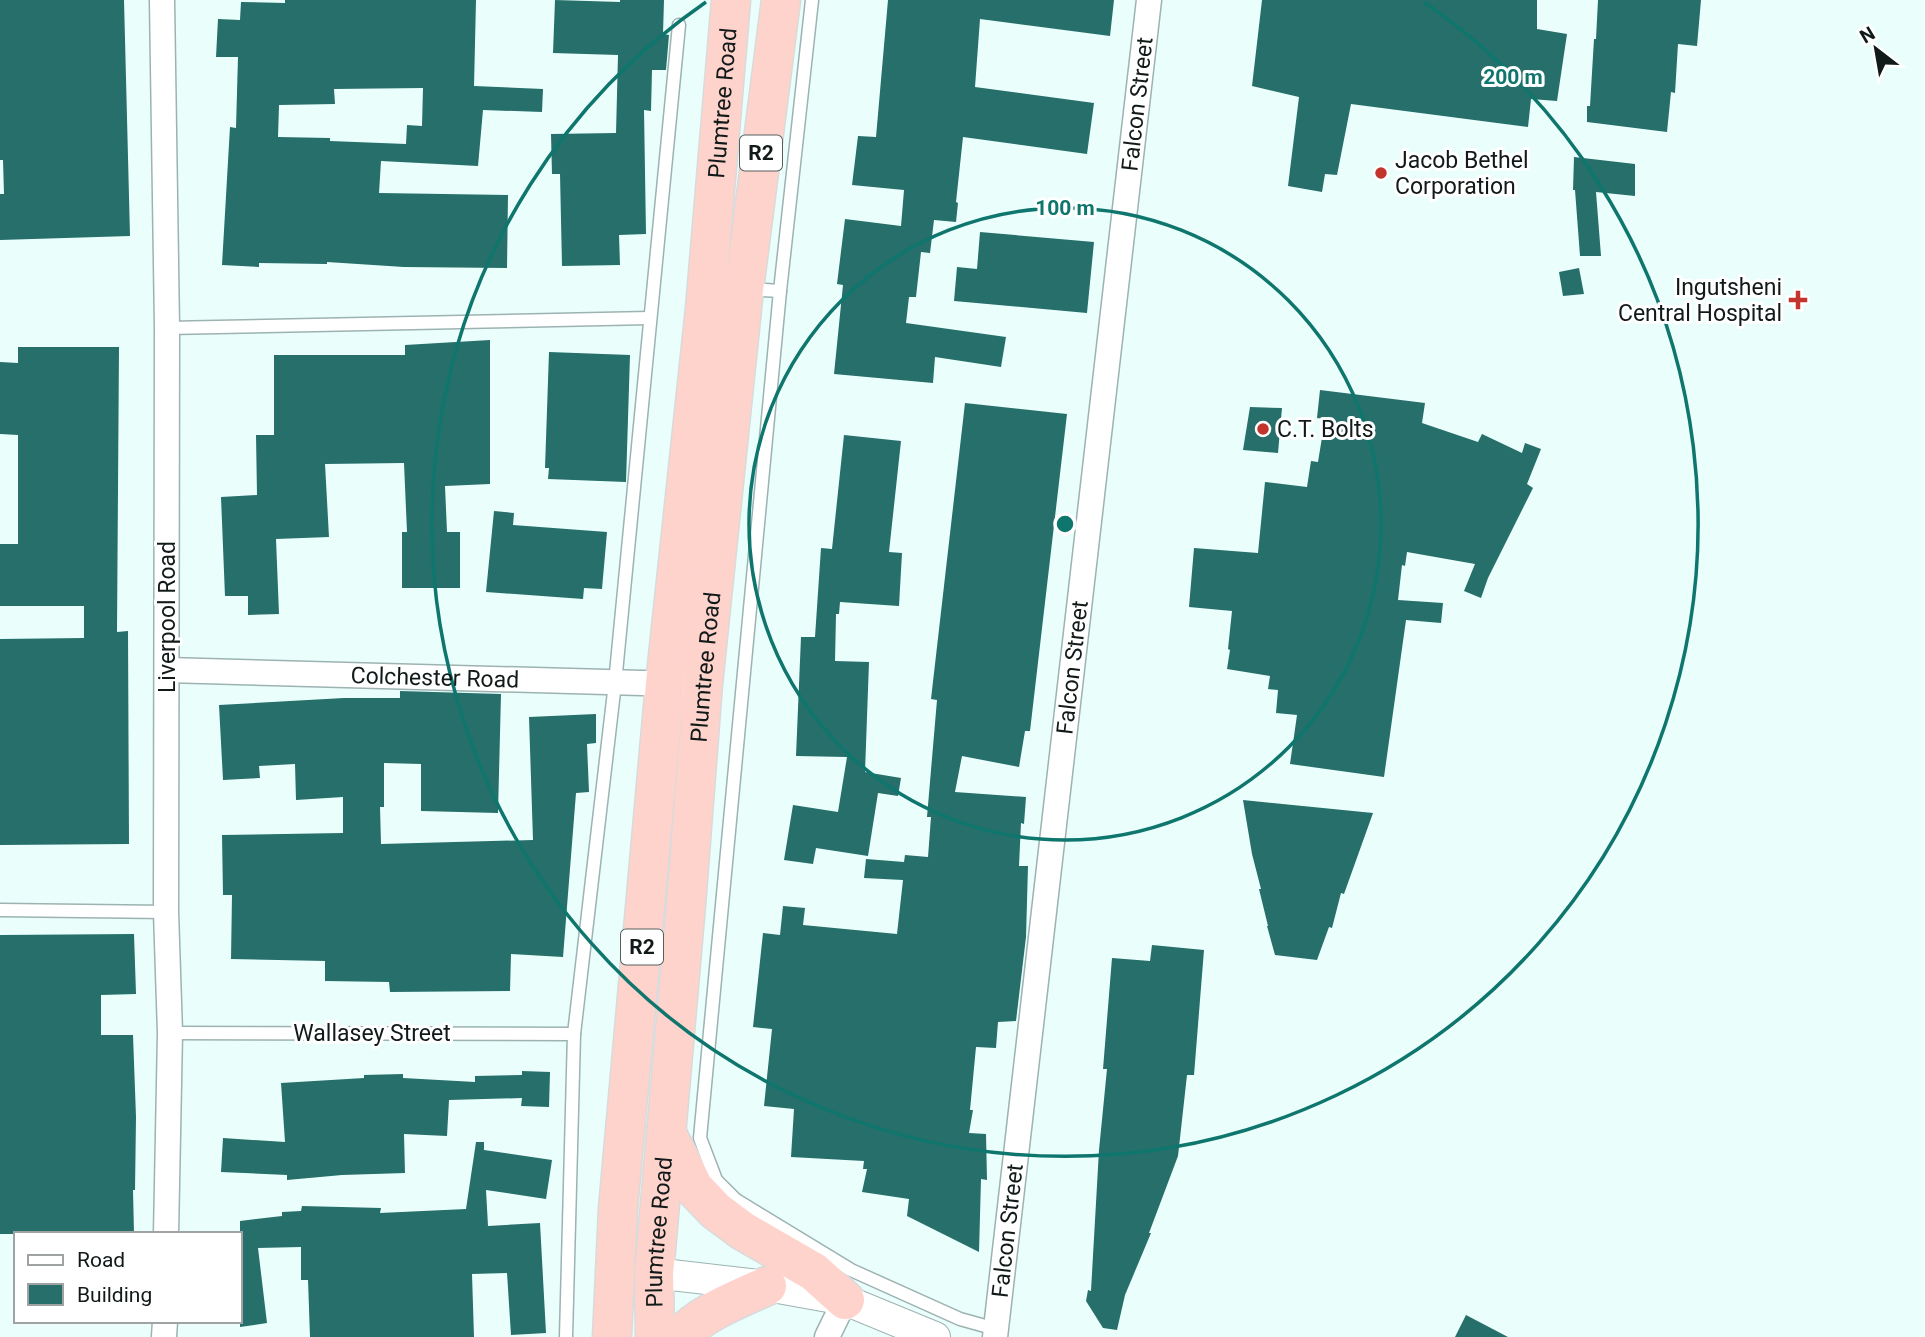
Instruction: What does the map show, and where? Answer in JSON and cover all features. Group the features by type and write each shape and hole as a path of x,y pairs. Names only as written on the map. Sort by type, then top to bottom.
{"highway":[{"name":"Plumtree Road","path":"614,1337 618,1209 665,684 705,309 731,0"},
{"name":"Plumtree Road","path":"655,1337 654,1273 703,684 762,290 786,4"},
{"path":"693,12 725,57"},
{"path":"666,1132 694,1188 716,1212 743,1231 814,1272 845,1300"},
{"path":"614,1337 633,1299 654,1273 631,1244 618,1209"},
{"path":"680,1337 686,1330 727,1304 767,1286"}],"street":[{"name":"Liverpool Road","path":"162,0 167,328 166,912 170,1033 166,1232"},
{"name":"Falcon Street","path":"995,1333 1149,0"},
{"name":"Colchester Road","path":"167,670 703,684"},
{"path":"654,1273 767,1286 845,1300 935,1337"},
{"path":"827,1337 845,1300"}],"lane":[{"path":"566,1337 574,1034 615,683 649,318 693,12"},
{"path":"762,290 700,1138 716,1180 736,1200 851,1270 995,1333"},
{"path":"167,328 649,318"},
{"path":"0,910 166,912"},
{"name":"Wallasey Street","path":"170,1033 574,1034"}],"building":[{"path":"0,0 124,0 130,236 0,240 0,194 4,194 3,160 0,160"},
{"path":"285,0 476,0 474,86 543,89 542,112 483,110 478,166 381,161 379,193 508,195 507,268 404,267 327,262 259,263 259,267 222,265 230,127 236,128 238,57 216,57 218,19 240,20 241,2 285,3","holes":["423,88 422,126 407,125 406,144 278,137 279,105 335,104 334,89"]},
{"path":"555,0 664,0 663,34 669,35 666,70 652,70 651,111 644,110 646,234 619,235 620,265 562,266 560,174 552,174 551,134 616,133 618,55 553,53"},
{"path":"888,0 1114,0 1110,36 980,19 975,87 1094,103 1087,154 963,137 956,222 934,220 930,253 921,252 916,297 909,297 906,323 1006,337 1001,367 935,357 933,383 834,374 843,285 837,284 845,219 901,226 904,190 852,185 858,136 876,137"},
{"path":"1262,0 1537,0 1537,29 1567,34 1557,101 1531,99 1528,127 1351,104 1337,175 1325,174 1322,192 1288,186 1299,97 1252,86"},
{"path":"1598,0 1701,0 1697,46 1678,44 1675,93 1671,92 1667,132 1587,122"},
{"path":"1574,157 1635,164 1635,196 1596,192 1601,256 1580,256 1573,190"},
{"path":"980,232 1094,242 1087,313 954,301 957,267 977,269"},
{"path":"1579,268 1584,294 1563,296 1559,272"},
{"path":"490,340 490,484 445,486 447,532 460,532 460,588 402,588 402,532 407,532 404,463 325,464 329,537 276,539 279,614 248,615 248,596 225,596 221,497 257,495 256,435 274,435 274,355 405,355 405,345"},
{"path":"18,347 119,347 117,632 128,631 129,844 0,845 0,639 84,638 84,606 0,606 0,544 18,544 18,435 0,434 0,362 18,363"},
{"path":"549,352 630,355 626,482 548,479 549,468 545,468"},
{"path":"1320,390 1425,403 1422,423 1478,442 1482,434 1522,453 1525,443 1541,449 1527,484 1533,488 1488,578 1481,598 1464,591 1475,564 1407,552 1405,566 1402,565 1398,600 1443,603 1441,623 1406,620 1384,777 1290,764 1297,715 1276,713 1278,690 1268,689 1270,676 1227,669 1232,611 1189,607 1194,548 1258,553 1265,482 1307,487 1311,461 1318,462 1325,419 1317,418"},
{"path":"965,403 1067,414 1030,731 1025,731 1019,767 962,756 955,792 1026,797 1024,824 1021,823 1019,866 1028,866 1026,937 1016,1021 998,1022 996,1048 976,1047 970,1110 973,1110 969,1133 986,1134 987,1180 981,1179 979,1252 907,1216 909,1199 862,1192 867,1169 863,1169 864,1161 791,1157 794,1109 764,1106 772,1029 753,1027 763,933 780,935 783,906 805,908 803,925 897,934 903,880 864,878 866,859 904,862 905,855 928,857 931,817 927,817 937,700 931,699"},
{"name":"C.T. Bolts","path":"1250,407 1282,408 1278,453 1243,450"},
{"path":"844,435 901,441 889,552 902,553 899,606 840,602 839,614 836,614 835,661 869,662 865,772 901,778 898,796 878,793 868,856 816,848 813,864 784,860 793,805 838,812 847,757 796,756 801,637 815,637 821,548 832,549"},
{"path":"494,511 514,513 513,525 607,532 602,589 584,588 583,599 486,592"},
{"path":"400,691 501,694 498,813 421,811 421,764 384,763 384,807 380,807 381,844 533,840 529,717 596,714 596,743 587,744 589,792 576,793 563,957 511,954 510,991 390,992 389,982 325,981 325,961 231,959 232,895 223,895 222,835 343,833 343,797 296,800 295,764 259,766 260,778 223,780 219,705 344,698 400,698"},
{"path":"1243,800 1373,813 1344,894 1341,893 1332,928 1329,927 1317,960 1275,955 1259,889"},
{"path":"134,934 136,994 101,995 101,1035 133,1035 136,1117 134,1232 0,1234 0,935"},
{"path":"1152,945 1204,950 1194,1075 1187,1075 1178,1156 1151,1233 1125,1295 1117,1330 1103,1328 1086,1301 1088,1290 1091,1291 1112,958 1150,961"},
{"path":"522,1071 550,1072 549,1107 521,1106 522,1098 449,1100 447,1136 404,1134 405,1173 287,1180 287,1175 221,1172 223,1138 285,1142 281,1083 403,1074 403,1078 475,1082 475,1076 522,1075"},
{"path":"476,1142 484,1142 484,1150 552,1160 546,1199 486,1190 488,1226 540,1223 546,1333 511,1335 507,1273 472,1274 474,1337 310,1337 308,1280 301,1280 301,1247 258,1248 267,1323 240,1327 240,1221 282,1216 282,1212 301,1211 302,1206 381,1208 380,1213 466,1209"},
{"path":"1466,1315 1508,1337 1455,1337"}],"place":[{"name":"Jacob Bethel Corporation","path":"1381,173"},
{"name":"Ingutsheni Central Hospital","path":"1798,300"},
{"name":"C.T. Bolts","path":"1263,429"}]}
